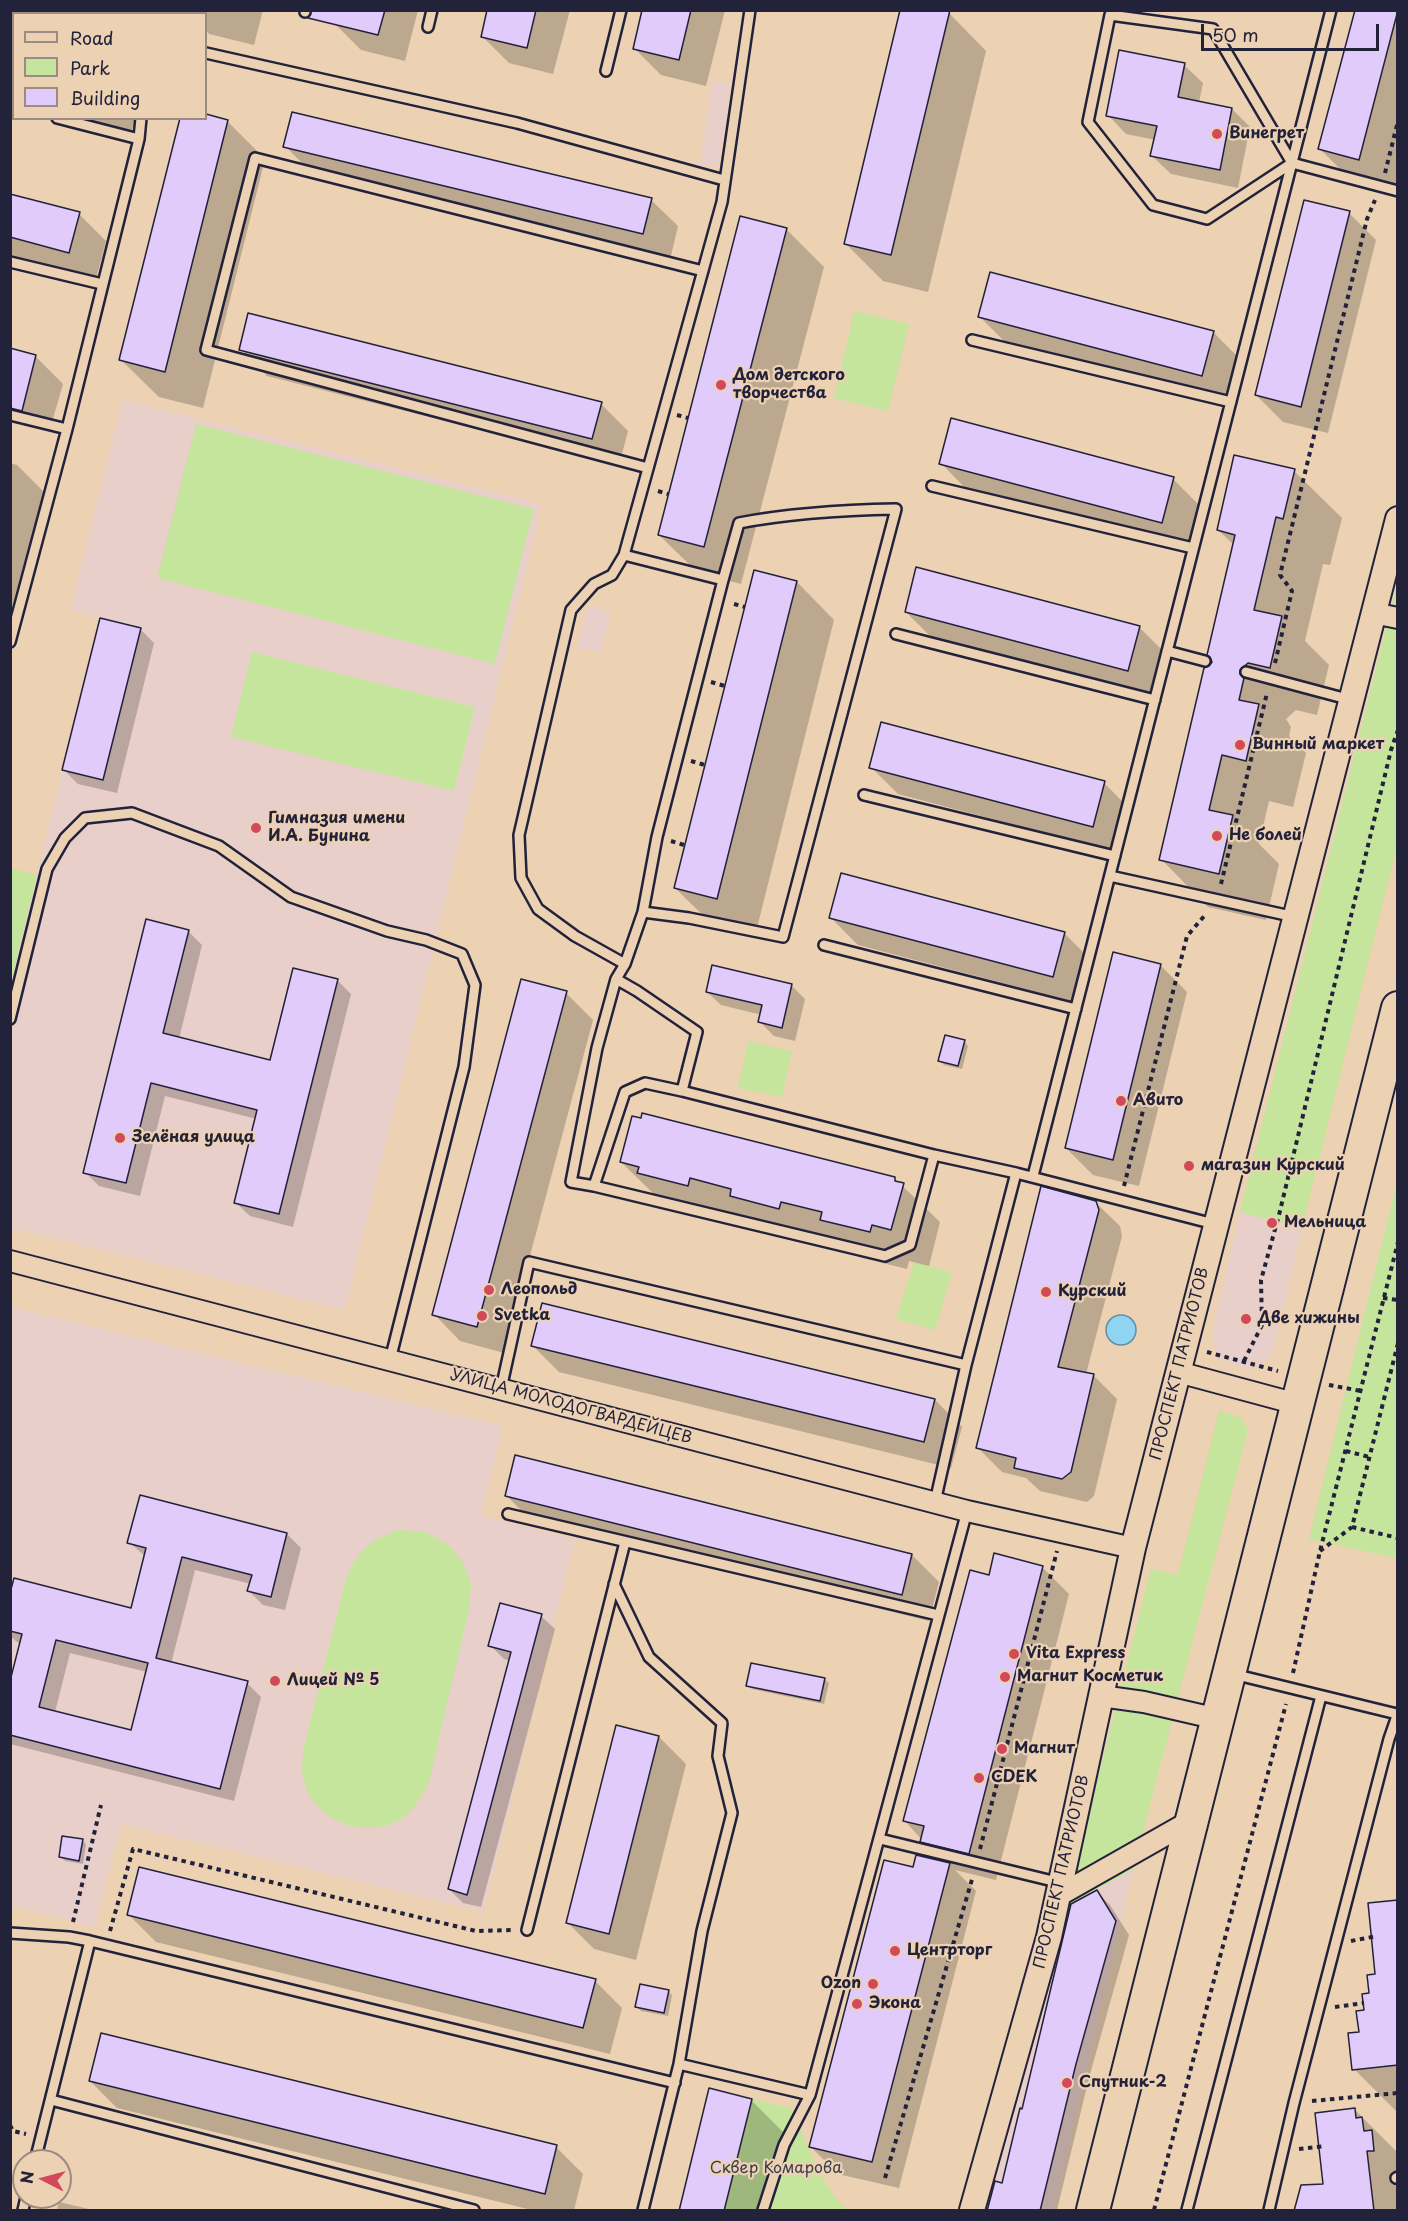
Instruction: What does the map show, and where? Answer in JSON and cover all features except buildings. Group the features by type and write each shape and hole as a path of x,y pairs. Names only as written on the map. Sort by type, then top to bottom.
{"highway":[{"path":"1093,2211 1297,1404 1395,1042 1398,1008"}],"street":[{"name":"ПРОСПЕКТ ПАТРИОТОВ","path":"972,2211 1049,1937 1133,1548 1398,519"},
{"path":"1373,613 1398,618"},
{"name":"УЛИЦА МОЛОДОГВАРДЕЙЦЕВ","path":"10,1261 967,1511 1133,1548"},
{"path":"1178,1372 1297,1404"},
{"path":"1101,1696 1144,1702 1218,1719"},
{"path":"1059,1890 1192,1820"}],"lane":[{"path":"428,27 432,10"},
{"path":"606,71 621,10"},
{"path":"625,964 575,936 538,909 521,878 519,835 571,610 594,584 612,575 624,555 722,202 750,10"},
{"path":"1033,1176 1331,10"},
{"path":"1292,163 1207,219 1153,205 1088,122 1110,15 1213,29 1292,163 1398,190"},
{"path":"207,52 517,123 724,180"},
{"path":"65,120 139,139"},
{"path":"10,642 67,429 139,139 141,120"},
{"path":"648,468 206,350 255,158 703,271"},
{"path":"10,262 102,284"},
{"path":"972,340 1231,402"},
{"path":"10,415 67,429"},
{"path":"932,486 1193,548"},
{"path":"643,912 689,918 783,937 896,509 794,513 739,523 657,837 643,912 625,964 616,979 597,1048 571,1182 885,1256 910,1245 934,1155"},
{"path":"624,555 723,580"},
{"path":"896,634 1155,700"},
{"path":"1167,651 1205,661"},
{"path":"1246,672 1351,700"},
{"path":"864,795 1115,856"},
{"path":"10,1019 47,869 65,838 85,818 132,813 219,846 291,897 387,931 426,940 462,954 475,985 464,1067 390,1360"},
{"path":"1110,876 1295,917"},
{"path":"824,945 1076,1009"},
{"path":"616,979 697,1032 682,1091"},
{"path":"594,1186 625,1092 645,1083 934,1155 1033,1176 1216,1225"},
{"path":"935,1502 966,1365 1016,1173"},
{"path":"501,1389 529,1262 966,1365"},
{"path":"763,2211 784,2145 810,2095 967,1511"},
{"path":"508,1514 938,1615"},
{"path":"527,1930 625,1542"},
{"path":"614,1584 649,1657 722,1723 718,1756 732,1813 702,1931 675,2083 643,2211"},
{"path":"1229,1673 1397,1713 1294,2103 1269,2211"},
{"path":"1187,2211 1321,1696"},
{"path":"880,1839 1059,1890"},
{"path":"10,1933 69,1937 90,1941 675,2083"},
{"path":"38,2149 90,1941"},
{"path":"679,2064 810,2095"},
{"path":"51,2100 474,2211"}],"path":[{"path":"1244,1361 1262,1324 1261,1280 1280,1215 1388,762 1398,729"},
{"path":"1154,2211 1290,1688 1320,1551 1398,1242"},
{"path":"1383,1298 1398,1300"},
{"path":"1320,1551 1352,1527 1398,1343"},
{"path":"1346,1451 1369,1457"},
{"path":"1352,1527 1398,1538"},
{"path":"69,1937 101,1805"},
{"path":"106,1945 133,1849 476,1931 527,1930"},
{"path":"1335,1944 1377,1936"},
{"path":"1318,2010 1364,2003"},
{"path":"1294,2103 1398,2092"},
{"path":"1283,2151 1325,2146"}],"shaded area":[{"path":"712,81 730,83 719,167 700,165"},
{"name":"Гимназия имени И.А. Бунина","path":"122,400 542,504 345,1310 11,1228 11,982 62,770 103,780 141,628 70,610"},
{"path":"588,606 611,612 600,653 577,647"},
{"path":"1240,1212 1302,1228 1275,1345 1265,1362 1247,1370 1220,1358 1214,1344 1214,1327"},
{"name":"Лицей № 5","path":"11,1307 503,1426 481,1516 575,1539 484,1912 121,1824 95,1926 11,1906"},
{"path":"1133,1870 1054,2210 980,2210 1058,1911"}],"green space":[{"path":"854,311 909,324 888,411 834,398"},
{"path":"196,424 534,509 495,664 157,578"},
{"path":"1397,585 1397,846 1302,1228 1240,1212"},
{"path":"252,652 475,707 454,791 231,737"},
{"path":"10,868 37,875 11,982"},
{"path":"748,1041 792,1051 782,1097 738,1088"},
{"path":"1397,1181 1398,1558 1309,1539"},
{"path":"914,1262 952,1273 935,1330 896,1319"},
{"path":"1219,1411 1241,1417 1248,1430 1133,1870 1065,1906 1151,1569 1178,1575"},
{"path":"398,1530 425,1532 447,1544 463,1562 471,1584 469,1609 429,1782 420,1799 398,1821 383,1826 354,1827 327,1815 316,1805 302,1775 303,1750 346,1578 366,1547 378,1538"},
{"name":"Сквер Комарова","path":"752,2099 791,2108 824,2179 832,2193 849,2210 724,2210"}],"water":[{"path":"1121,1315 1132,1319 1136,1330 1132,1341 1121,1345 1110,1341 1106,1330 1110,1319"}],"place":[{"name":"Винегрет","path":"1217,134"},
{"name":"Дом детского творчества","path":"721,385"},
{"name":"Винный маркет","path":"1240,745"},
{"name":"Гимназия имени И.А. Бунина","path":"256,828"},
{"name":"Не болей","path":"1217,836"},
{"name":"Авито","path":"1121,1101"},
{"name":"Зелёная улица","path":"120,1138"},
{"name":"магазин Курский","path":"1189,1166"},
{"name":"Мельница","path":"1272,1223"},
{"name":"Леопольд","path":"489,1290"},
{"name":"Курский","path":"1046,1292"},
{"name":"Svetka","path":"482,1316"},
{"name":"Две хижины","path":"1246,1319"},
{"name":"Vita Express","path":"1014,1654"},
{"name":"Магнит Косметик","path":"1005,1677"},
{"name":"Лицей № 5","path":"275,1681"},
{"name":"Магнит","path":"1002,1749"},
{"name":"CDEK","path":"979,1778"},
{"name":"Центрторг","path":"895,1951"},
{"name":"Ozon","path":"873,1984"},
{"name":"Экона","path":"857,2004"},
{"name":"Спутник-2","path":"1067,2083"}]}
